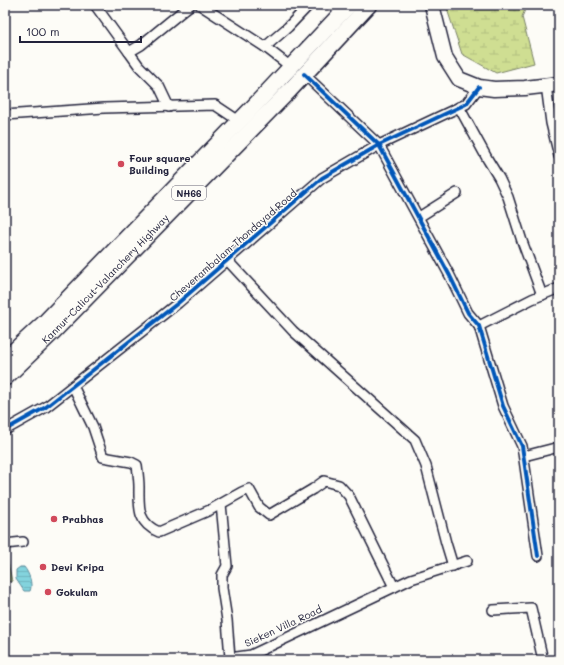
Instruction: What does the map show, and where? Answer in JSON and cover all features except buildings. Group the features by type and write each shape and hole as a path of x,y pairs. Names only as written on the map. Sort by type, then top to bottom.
{"highway":[{"name":"Kannur-Calicut-Valanchery Highway","path":"5,359 46,321 349,5"},
{"name":"Kannur-Calicut-Valanchery Highway","path":"5,378 54,331 304,74 369,5"}],"main road":[{"path":"432,5 445,57 459,79 479,87 494,89 552,84"}],"street":[{"path":"95,5 139,66 159,86 169,107"},
{"path":"129,52 141,45 190,5"},
{"path":"200,5 265,47 291,67"},
{"path":"265,47 288,27 309,5"},
{"path":"304,74 379,145 450,276 468,313 478,326 503,406 522,446 538,556"},
{"path":"552,84 551,123 559,156"},
{"name":"Cheverambalam-Thondayad Road","path":"5,430 46,407 178,303 322,178 379,145 466,104 479,87"},
{"path":"5,115 104,108 169,107 215,104 239,121"},
{"path":"459,107 508,197 522,242 542,295"},
{"path":"419,218 457,193"},
{"path":"228,260 293,331 415,440 426,466 453,566"},
{"path":"478,326 559,288"},
{"path":"73,386 92,426 103,458 121,460 137,465 138,501 140,512 145,524 152,530 159,532 221,504 249,489 259,507 269,515 314,489 324,481 339,485 349,496 394,587"},
{"path":"524,456 559,447"},
{"name":"Sieken Villa Road","path":"221,504 227,566 222,575 222,588 227,620 230,659 252,655 394,587 417,577 467,561"},
{"path":"5,544 23,542"},
{"path":"493,610 531,608 544,660"}],"green space":[{"path":"447,5 527,5 522,17 534,63 496,73 462,54"},
{"path":"5,553 12,581 5,583"}],"water":[{"path":"20,567 24,567 29,575 31,582 30,591 24,591 16,579 16,570"}],"cycle path":[{"path":"304,74 379,145 450,276 468,313 479,326 503,406 522,446 538,556"},
{"path":"5,430 46,407 178,303 322,178 379,145 466,104 479,87"}],"place":[{"name":"Four square Building","path":"121,164"},
{"name":"Prabhas","path":"54,519"},
{"name":"Devi Kripa","path":"43,567"},
{"name":"Gokulam","path":"48,592"}]}
